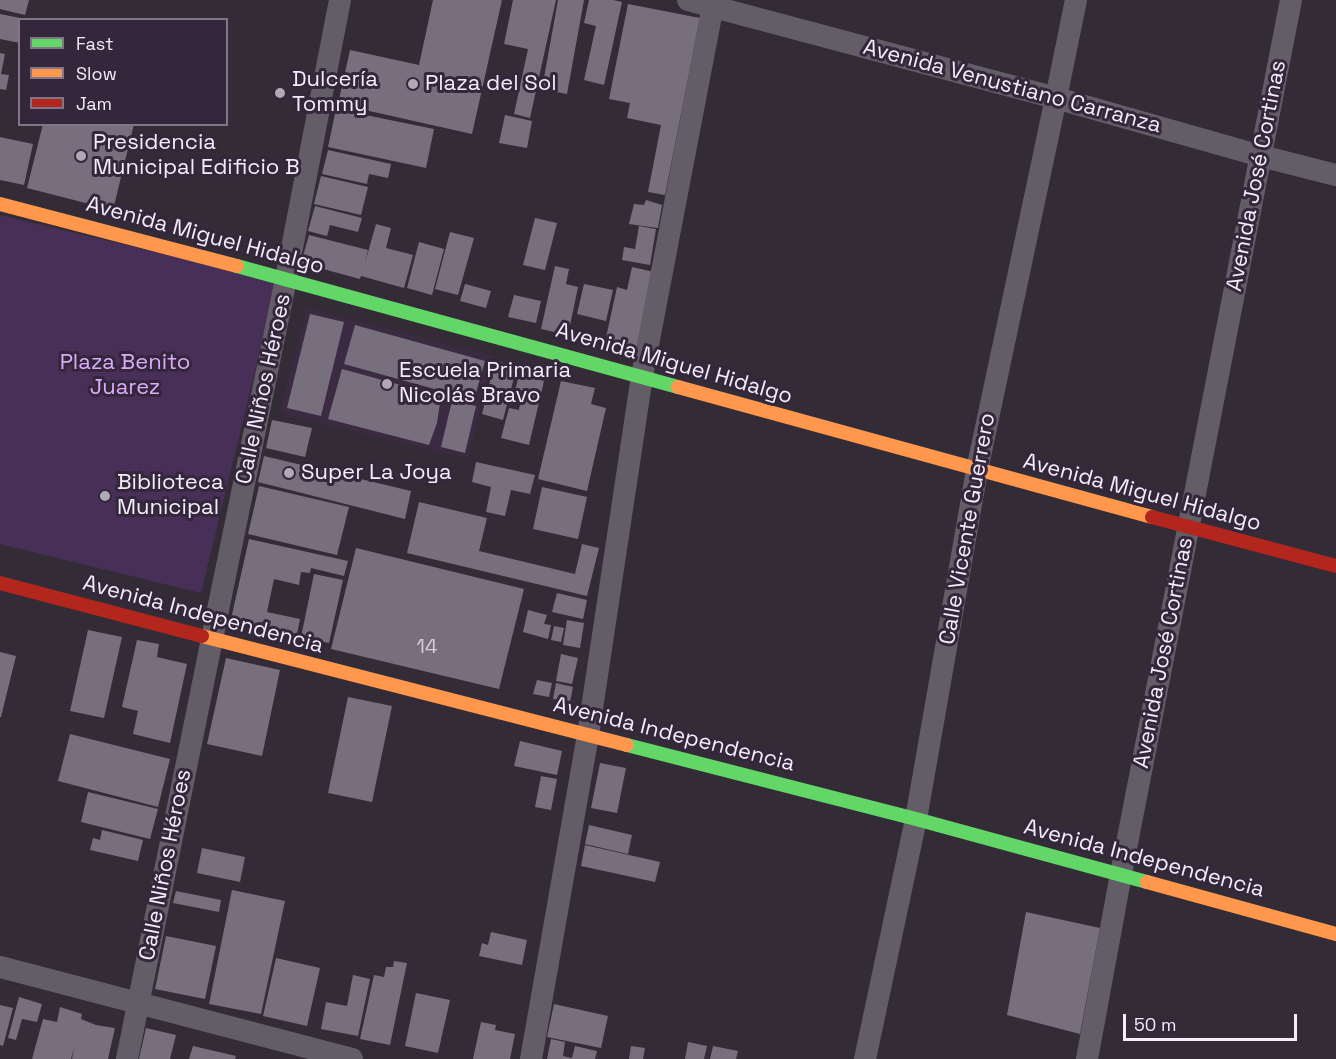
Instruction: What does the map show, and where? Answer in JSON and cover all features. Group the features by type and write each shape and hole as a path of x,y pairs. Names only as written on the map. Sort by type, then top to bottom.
{"street":[{"name":"Calle Niños Héroes","path":"127,1059 286,279 340,0"},
{"name":"Avenida Venustiano Carranza","path":"688,0 713,3 1336,175"},
{"name":"Calle Vicente Guerrero","path":"865,1059 916,819 977,470 1076,0"},
{"name":"Avenida José Cortinas","path":"1087,1059 1291,0"},
{"path":"531,1059 588,735 642,376 713,3"},
{"name":"Avenida Miguel Hidalgo","path":"0,204 286,279 977,470 1336,566"},
{"name":"Avenida Independencia","path":"0,584 916,819 1336,934"},
{"path":"0,967 352,1059"}],"shaded area":[{"name":"Escuela Primaria Nicolás Bravo","path":"307,308 493,356 468,459 280,413"}],"green space":[{"name":"Plaza Benito Juarez","path":"0,215 277,281 201,593 0,544"}],"building":[{"path":"0,0 29,0 25,15 0,9"},
{"name":"Plaza del Sol","path":"433,0 502,0 472,134 338,104 350,50 419,65"},
{"path":"513,0 556,0 530,118 514,114 528,49 504,44"},
{"path":"558,0 584,0 567,94 542,89"},
{"path":"589,0 622,2 604,85 584,80 596,26 584,23"},
{"path":"628,4 700,18 665,195 648,192 661,125 627,118 630,103 609,99"},
{"path":"0,14 20,18 18,18 18,43 0,39"},
{"path":"0,53 5,54 1,74 9,75 6,90 0,89"},
{"path":"336,109 434,129 426,168 328,147"},
{"path":"505,115 532,121 527,148 499,143"},
{"name":"Presidencia Municipal Edificio B","path":"42,126 134,126 113,210 27,188"},
{"path":"0,137 33,144 24,185 0,180"},
{"path":"328,150 391,164 388,178 369,174 367,184 322,174"},
{"path":"321,176 368,187 361,215 314,204"},
{"path":"646,200 662,205 658,228 629,224 634,204 644,205"},
{"path":"315,206 362,218 358,232 330,225 327,236 308,231"},
{"path":"535,218 557,223 545,270 523,265"},
{"path":"376,224 391,228 386,248 413,255 404,288 301,263 309,235 368,250 365,263"},
{"path":"639,226 656,229 650,265 622,260 624,247 635,249"},
{"path":"450,232 474,238 458,295 435,289"},
{"path":"419,242 444,249 432,295 407,288"},
{"path":"555,266 569,269 566,284 578,287 568,335 541,329"},
{"path":"632,267 654,272 636,350 605,342 617,287 627,290"},
{"path":"465,284 491,291 486,308 460,301"},
{"path":"584,284 613,290 606,321 577,314"},
{"path":"514,295 541,301 536,323 508,317"},
{"path":"310,314 344,322 321,416 287,408"},
{"path":"355,325 485,361 474,400 344,364"},
{"path":"495,361 517,366 503,420 482,414"},
{"path":"342,369 441,396 437,423 429,445 328,419"},
{"path":"519,375 544,381 529,445 501,438 509,408 519,410 520,404 512,402"},
{"path":"561,381 595,388 591,404 606,408 587,491 538,479"},
{"path":"452,401 476,406 465,453 441,447"},
{"path":"272,420 312,428 305,457 266,448"},
{"path":"264,456 411,491 405,519 258,482"},
{"path":"476,462 535,475 530,494 511,490 505,516 486,512 491,487 472,482"},
{"path":"259,486 349,507 337,555 248,534"},
{"path":"542,487 587,497 578,539 533,529"},
{"path":"419,502 487,518 479,551 575,574 582,544 599,548 587,596 407,553"},
{"path":"249,539 348,561 344,576 311,568 310,573 301,572 299,585 274,579 267,612 300,619 297,634 231,619"},
{"path":"356,548 524,589 499,689 331,649"},
{"path":"314,574 343,580 329,643 301,637"},
{"path":"557,593 587,600 583,619 552,612"},
{"path":"528,610 547,615 544,624 551,625 548,639 523,632"},
{"path":"567,620 584,623 580,648 563,645"},
{"path":"554,626 564,628 561,642 551,640"},
{"path":"88,630 122,637 104,718 70,711"},
{"path":"137,640 159,644 157,657 187,664 170,743 133,734 138,711 122,707"},
{"path":"0,652 16,656 1,717 0,717"},
{"path":"561,654 578,658 572,684 556,681"},
{"path":"226,658 280,670 262,756 207,744"},
{"path":"537,680 552,683 549,697 533,694"},
{"path":"556,683 573,687 570,702 553,699"},
{"path":"348,697 392,706 372,802 328,793"},
{"path":"70,734 170,759 158,807 58,781"},
{"path":"520,741 562,751 557,775 514,766"},
{"path":"600,763 626,768 617,813 591,808"},
{"path":"541,776 557,779 551,810 535,807"},
{"path":"88,792 158,809 150,839 81,822"},
{"path":"589,825 632,835 628,854 585,844"},
{"path":"102,830 143,840 138,861 90,850 93,838 100,840"},
{"path":"585,845 660,862 655,882 581,866"},
{"path":"202,848 245,857 240,882 197,873"},
{"path":"232,890 285,901 261,1014 209,1004"},
{"path":"176,891 221,900 219,912 173,903"},
{"path":"1026,912 1100,928 1080,1034 1007,1015"},
{"path":"491,932 527,940 522,965 479,956 482,943 488,945"},
{"path":"166,936 216,946 205,999 155,989"},
{"path":"276,958 320,968 307,1026 263,1016"},
{"path":"394,961 407,963 390,1045 360,1039 374,975 384,977 386,967 393,967"},
{"path":"353,975 370,979 358,1036 321,1029 326,1002 347,1006"},
{"path":"416,993 450,1000 438,1053 405,1046"},
{"path":"19,997 42,1004 37,1022 22,1019 16,1040 8,1038"},
{"path":"554,1004 608,1016 601,1048 547,1037"},
{"path":"0,1005 13,1008 3,1046 0,1045"},
{"path":"60,1007 82,1014 81,1019 96,1025 115,1028 108,1059 72,1059 74,1048 71,1059 32,1059 43,1019 57,1022"},
{"path":"481,1022 496,1025 495,1030 515,1034 510,1059 473,1059"},
{"path":"146,1028 176,1035 170,1059 139,1059"},
{"path":"551,1039 565,1042 563,1056 572,1058 575,1046 597,1051 595,1059 547,1059"},
{"path":"688,1042 707,1046 704,1059 685,1059"},
{"path":"193,1046 236,1056 235,1059 189,1059"},
{"path":"631,1046 645,1048 643,1059 629,1059"},
{"path":"713,1046 738,1051 736,1059 710,1059"}],"traffic: fast":[{"path":"237,266 678,387"},
{"path":"627,745 916,819 1147,882"}],"traffic: slow":[{"path":"0,204 237,266"},
{"path":"678,387 1152,517"},
{"path":"202,636 627,745"},
{"path":"1147,882 1336,934"}],"traffic: jam":[{"path":"1152,517 1336,566"},
{"path":"0,583 202,636"}],"place":[{"name":"Plaza del Sol","path":"413,84"},
{"name":"Dulcería Tommy","path":"280,93"},
{"name":"Presidencia Municipal Edificio B","path":"81,156"},
{"name":"Escuela Primaria Nicolás Bravo","path":"387,384"},
{"name":"Super La Joya","path":"289,473"},
{"name":"Biblioteca Municipal","path":"105,496"}]}
